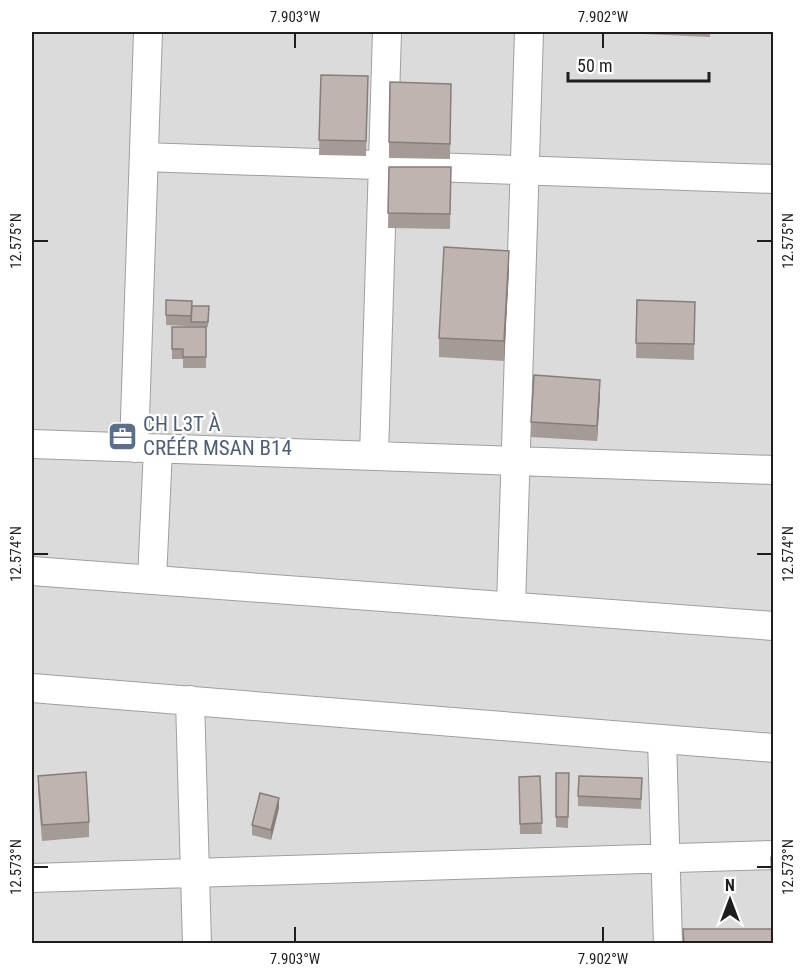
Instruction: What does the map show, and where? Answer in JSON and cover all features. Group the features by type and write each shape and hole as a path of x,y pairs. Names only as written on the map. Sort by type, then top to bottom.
{"street":[{"path":"148,32 144,157 146,448 152,580"},
{"path":"374,456 387,32"},
{"path":"510,606 529,32"},
{"path":"144,157 774,179"},
{"path":"32,444 774,470"},
{"path":"32,571 774,626"},
{"path":"32,688 774,748"},
{"path":"190,700 197,944"},
{"path":"662,739 668,944"},
{"path":"32,878 774,855"}],"shaded area":[{"path":"32,32 773,32 773,943 32,943"}],"building":[{"path":"321,75 368,76 366,141 319,140"},
{"path":"390,82 451,84 450,144 389,142"},
{"path":"389,167 451,167 450,214 388,213"},
{"path":"444,247 509,251 504,341 439,338"},
{"path":"166,300 192,301 191,316 166,315"},
{"path":"637,300 695,302 694,344 636,343"},
{"path":"192,306 209,306 208,322 191,322"},
{"path":"172,327 206,327 206,357 183,357 183,349 172,349"},
{"path":"534,375 600,380 597,426 531,422"},
{"path":"86,772 89,822 42,825 38,776"},
{"path":"556,773 569,773 568,817 556,817"},
{"path":"540,776 542,823 520,824 519,777"},
{"path":"579,776 642,778 641,799 578,796"},
{"path":"260,793 279,798 271,830 252,825"},
{"path":"774,856 774,926 771,857"},
{"path":"683,929 774,929 774,944 684,944"}],"place":[{"name":"CH L3T À CRÉÉR MSAN B14","path":"122,436"}]}
